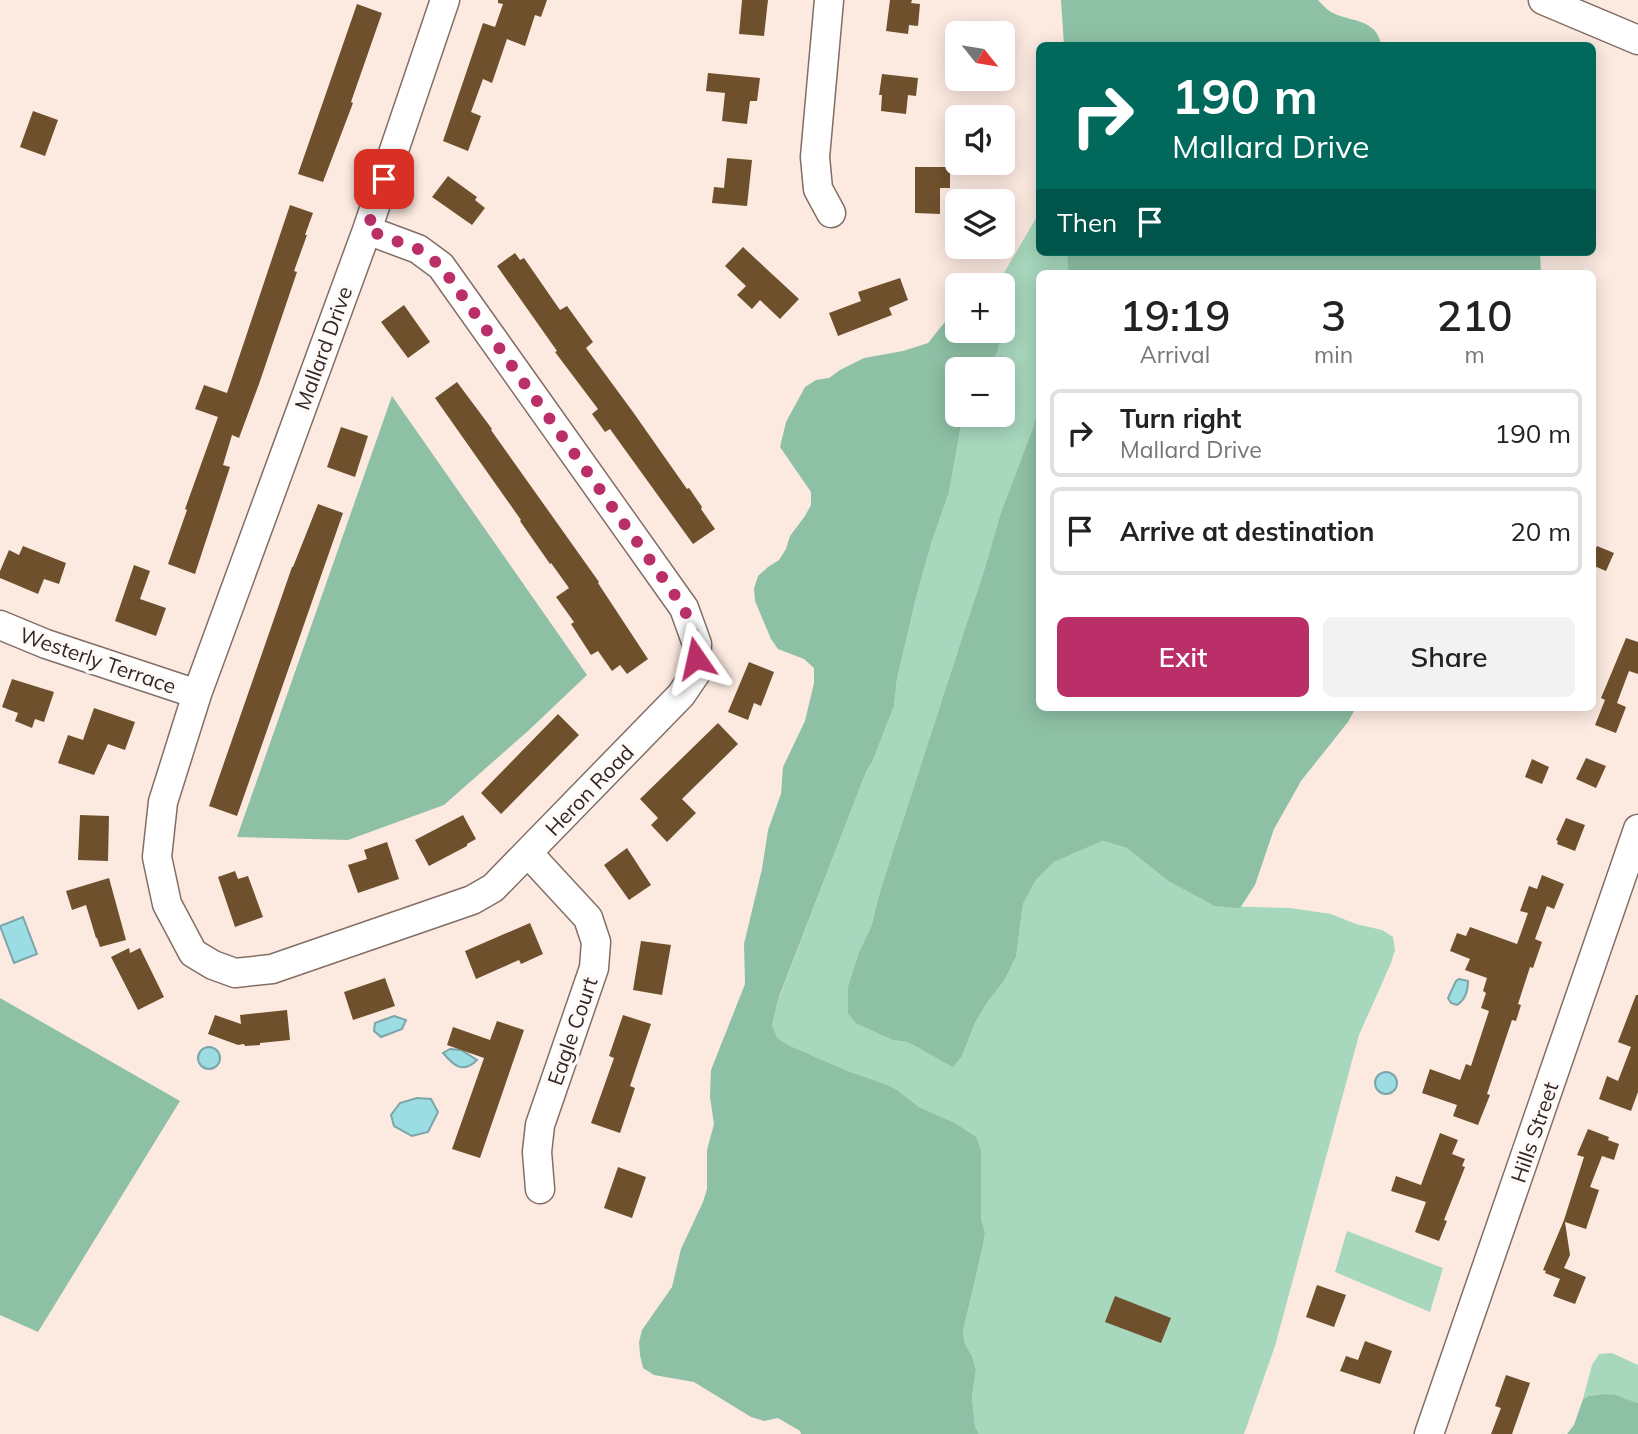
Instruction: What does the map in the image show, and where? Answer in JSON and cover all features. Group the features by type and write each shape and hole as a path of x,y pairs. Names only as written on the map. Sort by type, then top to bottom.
{"street":[{"name":"Mallard Drive","path":"197,694 367,230 445,0"},
{"path":"829,0 815,157 818,189 831,213"},
{"path":"1543,0 1638,40"},
{"name":"Heron Road","path":"197,694 163,802 157,857 167,904 193,953 213,965 235,972 272,969 472,901 493,888 681,695 696,673 697,644 684,608 441,266 418,249 367,230"},
{"name":"Westerly Terrace","path":"0,625 46,644 197,694"},
{"name":"Hills Street","path":"1429,1434 1638,829"},
{"name":"Eagle Court","path":"528,853 588,918 596,942 594,968 540,1125 537,1152 540,1189"}],"green space":[{"path":"1061,0 1318,0 1331,12 1368,25 1380,42 1064,42"},
{"path":"1036,218 1036,256 1067,256 1068,270 1036,270 1036,414 1033,428 1001,512 881,888 871,927 860,950 893,1040 962,1056 975,1023 1004,981 1016,957 1023,904 1036,880 1054,862 1101,841 1127,848 1168,881 1214,906 1290,908 1331,914 1382,930 1393,937 1395,950 1359,1035 1275,1346 1244,1434 979,1434 975,1426 972,1397 976,1370 965,1344 963,1331 985,1232 955,1123 919,1107 896,1089 788,1045 776,1038 772,1025 779,998 894,706 897,679 916,598 949,492 961,427 1015,427 1015,357 995,357 999,343 1015,343 1015,273 1004,273 1012,259 1015,259 1015,254"},
{"path":"1067,256 1540,256 1541,270 1068,270"},
{"path":"945,322 945,343 999,343 995,357 945,357 945,427 961,427 949,492 916,598 897,679 894,706 779,997 772,1025 777,1038 788,1045 896,1089 919,1107 955,1123 976,1137 981,1150 981,1218 985,1232 963,1331 965,1344 976,1370 972,1397 975,1426 979,1434 801,1434 778,1418 764,1421 751,1417 694,1382 654,1375 643,1368 639,1342 642,1330 672,1287 681,1249 707,1189 707,1150 714,1124 710,1097 711,1070 745,984 744,944 762,869 768,830 781,794 783,767 805,721 814,683 814,668 804,659 778,649 755,601 754,589 758,576 779,560 790,536 811,505 811,492 780,447 786,422 805,387 816,380 829,378 864,358 928,343"},
{"path":"392,396 587,675 444,805 348,840 237,837"},
{"path":"1036,414 1036,711 1354,711 1301,781 1274,829 1255,885 1240,908 1214,906 1168,881 1127,848 1102,841 1054,862 1036,880 1023,904 1016,957 1004,981 975,1023 962,1056 953,1067 907,1042 893,1040 856,1023 848,1013 848,987 871,927 881,888 1001,512"},
{"path":"0,998 180,1101 38,1332 0,1315"},
{"path":"1347,1231 1443,1268 1430,1312 1335,1272"},
{"path":"1612,1353 1638,1365 1638,1403 1604,1394 1583,1399 1592,1365 1599,1354"},
{"path":"1602,1394 1615,1395 1638,1403 1638,1434 1567,1434 1574,1425 1583,1399"}],"water":[{"path":"23,917 37,954 14,963 0,926"},
{"path":"1459,979 1468,981 1468,984 1464,998 1457,1005 1451,1003 1448,998"},
{"path":"394,1016 406,1020 402,1029 381,1037 374,1031 375,1023"},
{"path":"209,1047 217,1050 220,1058 217,1066 209,1069 201,1066 198,1058 201,1050"},
{"path":"450,1049 461,1050 477,1060 467,1067 459,1067 443,1053"},
{"path":"1386,1072 1394,1075 1397,1083 1394,1091 1386,1094 1378,1091 1375,1083 1378,1075"},
{"path":"417,1098 431,1099 438,1112 428,1132 412,1136 394,1126 391,1115 400,1103"}],"building":[{"path":"498,0 547,0 541,17 535,15 525,46 507,39 492,83 483,79 471,112 481,116 468,151 443,141 483,23 495,27 503,4 498,3"},
{"path":"742,0 768,0 764,36 739,34"},
{"path":"890,0 912,0 911,3 920,4 918,26 909,25 908,34 886,31"},
{"path":"357,4 382,13 351,102 353,103 323,182 298,174"},
{"path":"708,73 760,78 757,101 750,101 747,124 722,121 725,93 706,91"},
{"path":"882,74 918,78 916,96 908,95 906,114 881,111 882,95 879,95"},
{"path":"33,111 58,120 45,156 20,147"},
{"path":"727,158 752,160 747,206 712,203 714,187 724,188"},
{"path":"915,167 945,167 945,175 950,175 950,188 940,188 940,214 915,213"},
{"path":"448,176 477,197 475,200 485,208 472,225 432,197"},
{"path":"290,205 313,213 294,271 297,272 259,384 239,438 232,435 223,465 230,467 195,574 168,564 218,417 195,409 204,385 227,393"},
{"path":"743,247 799,299 780,319 760,300 752,309 737,295 746,286 725,266"},
{"path":"515,253 520,260 524,258 560,310 567,306 593,342 586,348 702,507 715,529 693,544 610,429 605,432 592,414 598,409 555,352 557,351 497,266"},
{"path":"900,278 908,300 889,308 892,315 838,336 829,313 861,301 858,292"},
{"path":"404,305 430,342 408,358 381,322"},
{"path":"457,382 599,582 648,659 627,674 620,665 612,671 598,651 591,655 571,624 574,622 556,597 569,588 435,398"},
{"path":"341,427 368,436 355,477 327,467"},
{"path":"318,504 343,513 237,816 209,806 292,567"},
{"path":"23,546 66,563 59,584 44,579 38,594 0,578 0,571 9,550 19,555"},
{"path":"1597,546 1614,553 1606,571 1596,567"},
{"path":"134,565 150,571 140,599 166,608 156,636 115,621"},
{"path":"1626,638 1638,642 1638,674 1629,671 1617,703 1626,707 1616,733 1595,725 1605,700 1601,698"},
{"path":"749,662 774,672 761,706 754,703 748,720 728,712"},
{"path":"12,679 54,692 44,722 35,719 32,728 15,721 18,713 2,707"},
{"path":"94,708 135,722 125,750 108,744 94,775 58,763 68,735 83,740"},
{"path":"558,714 579,735 501,814 481,793"},
{"path":"718,723 738,744 682,799 696,813 667,842 651,825 658,818 640,799"},
{"path":"1586,758 1606,766 1596,788 1576,779"},
{"path":"1532,759 1549,767 1542,784 1525,777"},
{"path":"80,815 109,816 108,861 78,860"},
{"path":"463,815 476,839 429,866 415,840"},
{"path":"1566,818 1585,825 1575,851 1557,844 1556,840"},
{"path":"387,842 399,879 358,893 348,865 367,859 364,850"},
{"path":"627,848 651,885 629,900 604,865"},
{"path":"235,871 238,879 248,876 263,917 235,927 218,877"},
{"path":"1542,875 1564,884 1554,909 1547,906 1535,939 1542,942 1533,968 1530,967 1518,1004 1521,1005 1516,1021 1512,1020 1487,1094 1490,1095 1478,1125 1453,1116 1457,1105 1422,1093 1430,1069 1460,1080 1466,1064 1471,1066 1489,1011 1481,1008 1487,978 1465,970 1470,959 1450,951 1457,933 1466,936 1470,927 1517,944 1528,913 1520,911 1529,886 1537,889"},
{"path":"109,878 126,940 100,947 86,905 72,910 66,891"},
{"path":"530,923 543,954 521,964 519,960 476,979 465,951"},
{"path":"641,941 671,945 662,995 633,990"},
{"path":"129,948 130,953 140,948 164,997 138,1010 111,957"},
{"path":"385,978 395,1006 353,1020 344,992"},
{"path":"1636,995 1638,1092 1631,1111 1599,1099 1607,1076 1618,1081 1631,1047 1618,1042"},
{"path":"287,1010 290,1040 245,1046 208,1034 215,1015 241,1024 240,1015"},
{"path":"623,1015 651,1024 630,1086 635,1088 620,1133 591,1123 614,1058 609,1056"},
{"path":"497,1021 524,1030 480,1158 452,1149 484,1058 447,1045 453,1027 490,1040"},
{"path":"1588,1129 1619,1144 1614,1160 1602,1156 1590,1187 1599,1190 1586,1229 1565,1222 1570,1255 1564,1268 1586,1277 1575,1304 1553,1296 1560,1279 1543,1270 1564,1220 1584,1157 1577,1155"},
{"path":"1440,1133 1458,1140 1452,1154 1465,1159 1462,1166 1465,1167 1444,1220 1447,1221 1439,1241 1415,1232 1426,1202 1391,1191 1396,1176 1421,1185"},
{"path":"618,1167 646,1177 632,1218 604,1208"},
{"path":"1317,1285 1346,1295 1334,1327 1306,1317"},
{"path":"1115,1296 1171,1318 1161,1343 1105,1322"},
{"path":"1365,1341 1392,1351 1380,1384 1340,1371 1346,1356 1358,1360"},
{"path":"1506,1375 1530,1383 1512,1434 1491,1434 1501,1408 1495,1406"}],"route":[{"path":"384,179 367,230 418,249 441,266 684,608 697,644 696,658"}]}
